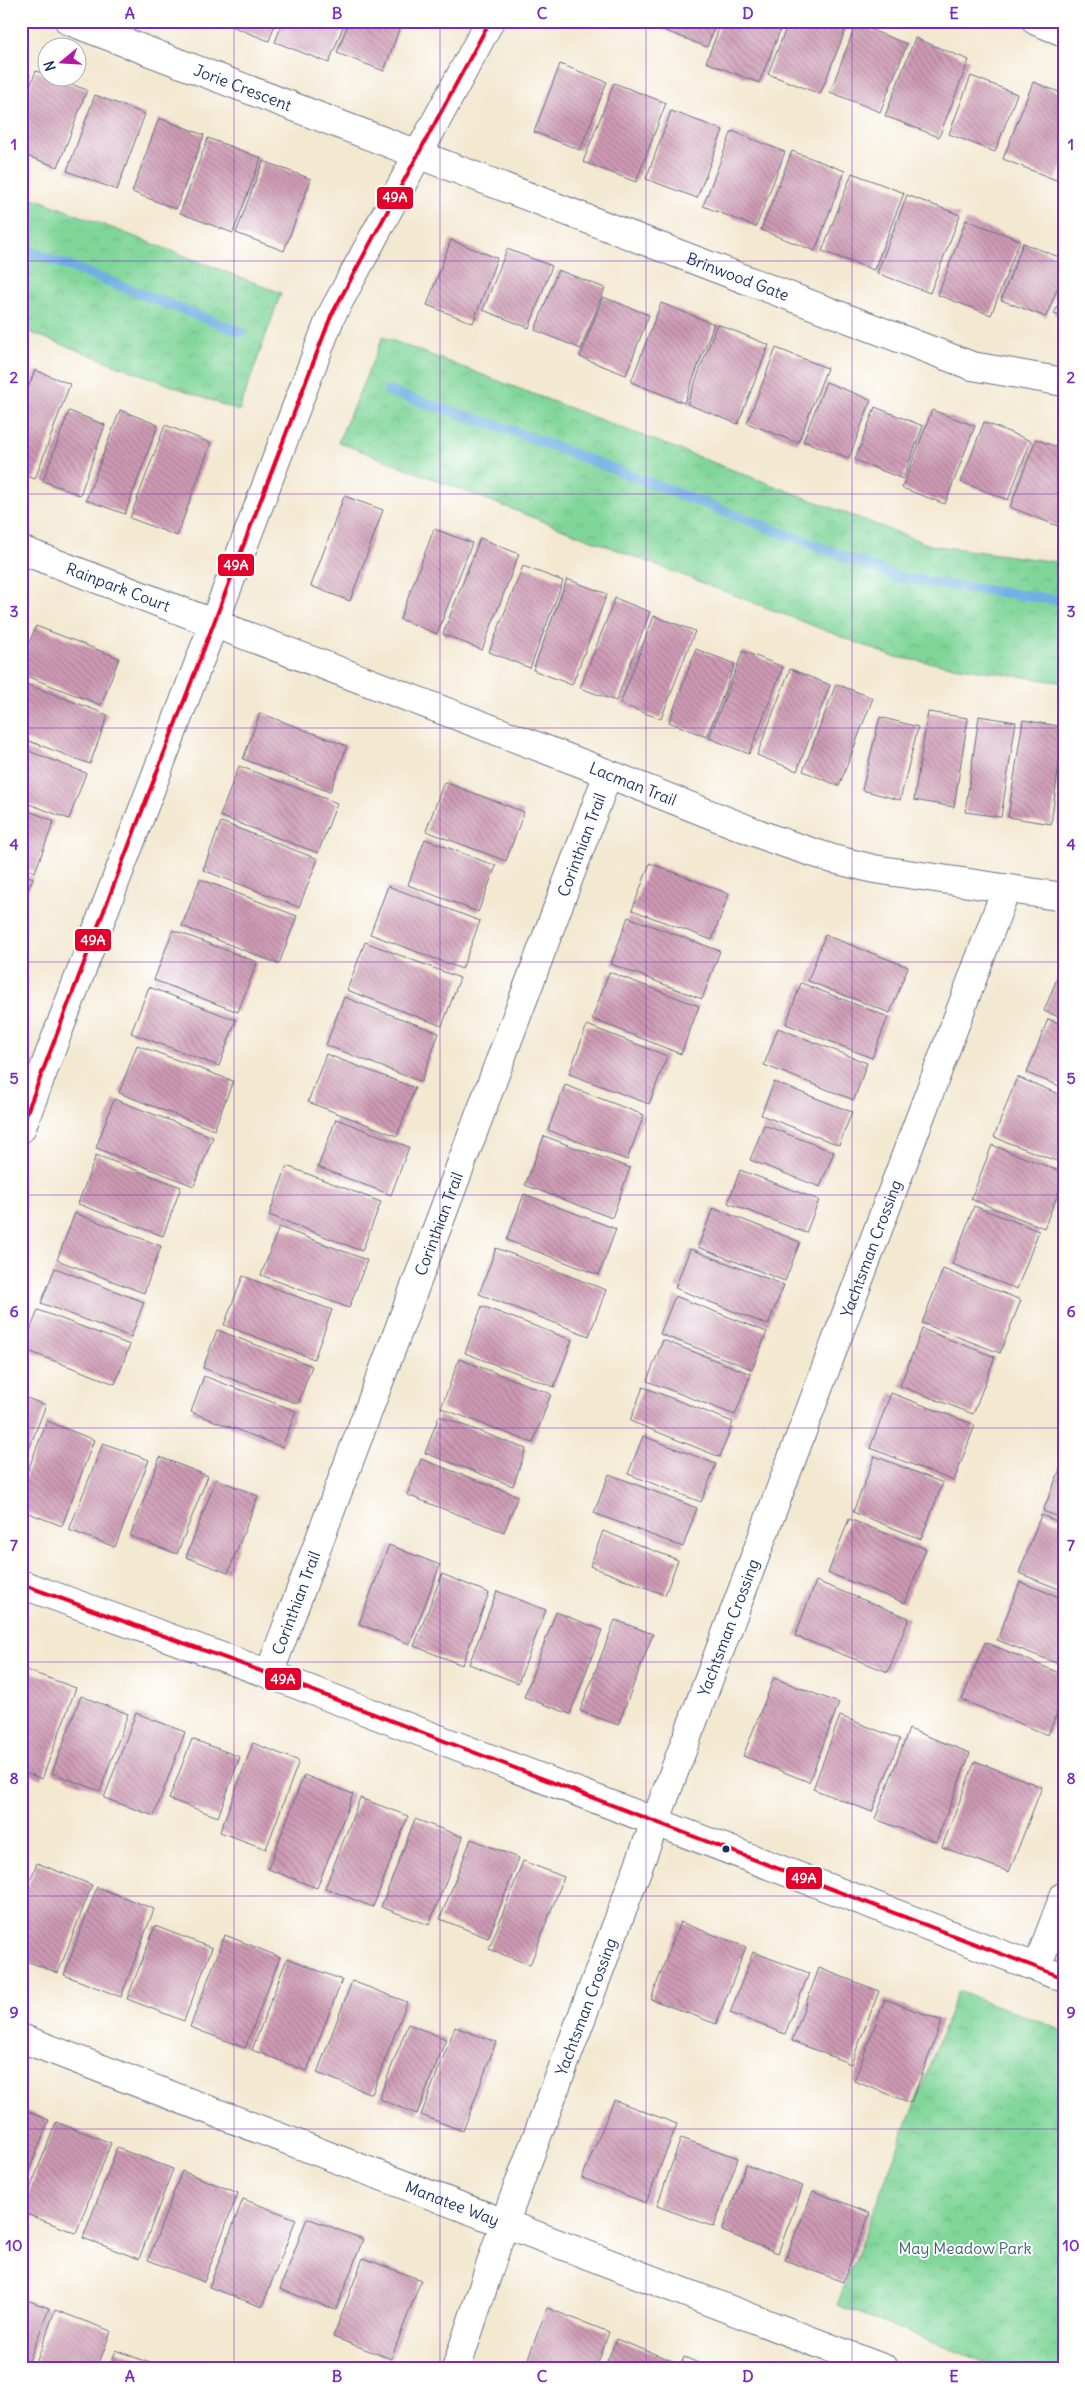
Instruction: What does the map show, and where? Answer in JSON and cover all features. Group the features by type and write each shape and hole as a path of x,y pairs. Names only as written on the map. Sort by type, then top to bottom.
{"street":[{"name":"Jorie Crescent","path":"69,21 417,155"},
{"path":"21,1130 331,316 490,21"},
{"path":"1036,21 1064,32"},
{"name":"Brinwood Gate","path":"417,155 972,366 1064,382"},
{"name":"Rainpark Court","path":"21,550 214,624"},
{"name":"Lacman Trail","path":"214,624 608,774 775,840 833,859 874,869 1064,897"},
{"name":"Corinthian Trail","path":"269,1674 608,774"},
{"name":"Yachtsman Crossing","path":"456,2369 504,2224 1006,889"},
{"path":"21,1584 269,1674 1064,1978"},
{"path":"1037,1967 1064,1896"},
{"name":"Manatee Way","path":"21,2038 885,2369"}],"green space":[{"path":"21,193 281,293 239,411 21,329"},
{"path":"383,337 930,545 1064,563 1064,683 894,657 338,442"},
{"name":"May Meadow Park","path":"958,1991 1064,2031 1064,2369 1002,2369 837,2305"}],"building":[{"path":"218,21 276,21 269,41"},
{"path":"283,21 345,21 329,63 275,42"},
{"path":"349,21 402,21 384,71 337,53"},
{"path":"655,21 717,21 707,47 653,26"},
{"path":"722,21 784,21 759,83 706,62"},
{"path":"789,21 849,21 820,94 768,74"},
{"path":"856,24 907,44 880,112 830,92"},
{"path":"915,38 969,60 939,137 885,116"},
{"path":"560,64 607,82 580,150 534,132"},
{"path":"36,71 38,72 38,88 82,88 87,90 58,167 21,154 21,109"},
{"path":"21,72 30,75 21,97"},
{"path":"971,76 1017,94 995,152 949,134"},
{"path":"1033,82 1064,94 1064,161 1056,180 1003,159"},
{"path":"614,83 666,103 636,182 583,162"},
{"path":"95,95 145,114 117,190 67,171"},
{"path":"671,111 723,130 697,198 646,179"},
{"path":"159,118 204,135 176,209 132,192"},
{"path":"732,131 785,152 756,227 703,206"},
{"path":"208,138 261,158 233,233 180,213"},
{"path":"792,151 845,171 815,251 761,230"},
{"path":"263,161 311,179 284,251 236,233"},
{"path":"852,173 904,193 874,270 822,251"},
{"path":"907,195 960,215 930,293 877,273"},
{"path":"966,220 1020,240 991,315 938,295"},
{"path":"451,240 497,258 473,323 427,305"},
{"path":"1023,243 1064,259 1064,271 1046,317 1001,300"},
{"path":"507,249 552,266 529,328 483,310"},
{"path":"558,270 605,288 581,349 535,330"},
{"path":"1064,290 1064,318 1054,314"},
{"path":"603,297 649,315 626,375 580,357"},
{"path":"661,303 714,324 684,403 631,382"},
{"path":"717,324 769,345 738,424 687,404"},
{"path":"776,348 827,368 798,443 747,423"},
{"path":"35,370 70,384 35,479 21,474 21,406"},
{"path":"826,382 871,400 849,458 803,441"},
{"path":"875,407 923,426 903,479 855,460"},
{"path":"120,410 158,425 125,514 86,500"},
{"path":"932,410 975,426 945,504 902,488"},
{"path":"69,411 105,425 80,495 43,481"},
{"path":"984,422 1031,441 1008,500 961,482"},
{"path":"165,425 211,443 177,536 130,518"},
{"path":"1036,439 1064,450 1064,518 1060,527 1010,507"},
{"path":"344,496 383,510 350,601 311,586"},
{"path":"434,529 472,543 437,634 400,619"},
{"path":"480,538 519,554 482,650 443,634"},
{"path":"523,566 563,581 530,668 489,652"},
{"path":"567,579 607,594 572,685 533,670"},
{"path":"615,598 650,612 616,701 580,688"},
{"path":"654,616 695,631 661,719 620,704"},
{"path":"36,626 119,658 101,705 21,674 21,663"},
{"path":"696,649 735,664 707,737 669,722"},
{"path":"743,651 783,667 749,754 709,738"},
{"path":"790,669 830,685 797,771 757,755"},
{"path":"21,682 108,715 90,764 21,738"},
{"path":"836,684 873,698 839,786 803,771"},
{"path":"928,712 968,718 954,807 914,800"},
{"path":"260,713 347,746 330,792 243,759"},
{"path":"979,716 1016,722 1001,817 965,812"},
{"path":"880,717 918,727 900,800 862,790"},
{"path":"1023,720 1064,727 1051,824 1008,817"},
{"path":"21,748 86,773 69,819 21,801"},
{"path":"239,766 337,803 318,853 220,816"},
{"path":"444,782 524,812 506,861 426,831"},
{"path":"1064,792 1064,825 1058,824"},
{"path":"21,808 54,821 35,872 21,866"},
{"path":"221,822 318,859 299,907 203,870"},
{"path":"425,839 496,866 478,912 408,885"},
{"path":"650,863 729,894 712,940 632,910"},
{"path":"21,873 33,878 21,908"},
{"path":"200,879 297,916 279,964 182,926"},
{"path":"388,886 480,921 462,969 370,934"},
{"path":"628,917 720,951 702,999 611,964"},
{"path":"173,930 257,962 238,1012 154,980"},
{"path":"825,935 908,967 890,1013 808,981"},
{"path":"365,942 460,978 442,1026 347,990"},
{"path":"1064,961 1064,1019 1044,1011"},
{"path":"609,972 699,1006 681,1054 592,1019"},
{"path":"801,983 888,1017 872,1058 786,1024"},
{"path":"149,987 236,1020 219,1066 131,1033"},
{"path":"344,997 439,1033 421,1082 326,1045"},
{"path":"1048,1019 1064,1025 1064,1088 1027,1073"},
{"path":"587,1025 667,1056 649,1104 569,1074"},
{"path":"778,1028 867,1063 854,1100 764,1065"},
{"path":"137,1045 233,1081 214,1130 119,1093"},
{"path":"326,1054 415,1088 397,1136 308,1102"},
{"path":"1017,1077 1064,1096 1064,1164 994,1137"},
{"path":"774,1082 852,1112 839,1145 761,1115"},
{"path":"565,1085 644,1115 627,1160 548,1130"},
{"path":"114,1099 213,1137 194,1186 96,1148"},
{"path":"336,1119 409,1147 391,1195 318,1167"},
{"path":"764,1125 834,1152 820,1187 750,1160"},
{"path":"544,1136 630,1168 612,1218 525,1185"},
{"path":"992,1145 1064,1173 1064,1179 1044,1228 971,1199"},
{"path":"96,1155 181,1187 163,1236 78,1204"},
{"path":"287,1166 381,1202 362,1251 269,1215"},
{"path":"740,1170 819,1200 806,1233 728,1203"},
{"path":"524,1194 616,1229 599,1275 507,1240"},
{"path":"974,1206 1039,1231 1017,1289 952,1264"},
{"path":"713,1208 800,1242 785,1281 698,1247"},
{"path":"75,1213 161,1246 144,1293 57,1260"},
{"path":"279,1227 367,1260 349,1308 261,1275"},
{"path":"496,1248 606,1290 589,1336 479,1294"},
{"path":"690,1249 784,1285 768,1325 675,1288"},
{"path":"55,1268 144,1302 131,1337 41,1303"},
{"path":"943,1269 1021,1300 1000,1353 922,1323"},
{"path":"243,1276 332,1310 314,1359 224,1325"},
{"path":"675,1296 767,1332 752,1369 660,1334"},
{"path":"482,1306 572,1340 554,1387 465,1353"},
{"path":"38,1310 130,1345 115,1384 23,1349"},
{"path":"922,1329 995,1357 973,1414 900,1386"},
{"path":"217,1330 312,1366 298,1404 203,1368"},
{"path":"663,1340 751,1374 735,1415 647,1381"},
{"path":"459,1359 551,1394 533,1443 441,1408"},
{"path":"204,1376 296,1411 282,1447 191,1412"},
{"path":"643,1387 733,1422 720,1457 630,1421"},
{"path":"891,1393 975,1425 954,1481 870,1448"},
{"path":"21,1396 46,1405 21,1469"},
{"path":"439,1416 526,1449 513,1486 425,1453"},
{"path":"47,1421 94,1440 62,1526 21,1510 21,1488"},
{"path":"643,1436 716,1464 701,1502 628,1474"},
{"path":"103,1443 149,1460 115,1547 69,1530"},
{"path":"875,1456 943,1483 921,1539 853,1512"},
{"path":"160,1457 208,1476 177,1554 130,1536"},
{"path":"421,1459 518,1496 504,1532 407,1495"},
{"path":"1064,1459 1064,1519 1043,1511"},
{"path":"609,1474 697,1508 683,1547 594,1513"},
{"path":"216,1479 258,1496 228,1573 186,1557"},
{"path":"1041,1515 1064,1524 1064,1591 1019,1573"},
{"path":"849,1519 926,1549 905,1603 828,1573"},
{"path":"603,1531 678,1560 665,1595 590,1566"},
{"path":"389,1545 440,1565 410,1644 359,1624"},
{"path":"442,1574 489,1593 462,1665 414,1646"},
{"path":"816,1581 909,1618 888,1672 795,1636"},
{"path":"1020,1582 1064,1599 1064,1666 997,1640"},
{"path":"497,1591 546,1610 518,1683 469,1664"},
{"path":"556,1612 602,1630 570,1714 524,1697"},
{"path":"615,1620 653,1634 618,1725 580,1711"},
{"path":"985,1642 1064,1675 1064,1695 1048,1735 962,1700"},
{"path":"26,1670 76,1688 42,1779 21,1771 21,1681"},
{"path":"774,1678 839,1703 809,1782 743,1756"},
{"path":"81,1696 128,1714 100,1791 52,1773"},
{"path":"136,1713 185,1732 154,1816 104,1798"},
{"path":"840,1716 900,1739 872,1812 813,1789"},
{"path":"909,1729 970,1753 936,1842 875,1819"},
{"path":"192,1739 240,1757 218,1817 169,1799"},
{"path":"253,1743 299,1761 266,1849 220,1832"},
{"path":"975,1761 1042,1787 1009,1872 942,1847"},
{"path":"304,1775 353,1794 317,1888 268,1869"},
{"path":"360,1798 408,1816 373,1907 325,1888"},
{"path":"415,1819 463,1837 429,1925 381,1907"},
{"path":"471,1839 519,1858 488,1938 440,1919"},
{"path":"523,1861 564,1877 530,1965 489,1949"},
{"path":"37,1863 92,1885 58,1973 21,1959 21,1904"},
{"path":"97,1887 154,1909 121,1997 64,1975"},
{"path":"680,1922 746,1947 716,2024 651,1999"},
{"path":"155,1926 212,1948 184,2021 127,1999"},
{"path":"225,1935 280,1957 245,2048 190,2027"},
{"path":"753,1952 809,1973 785,2034 730,2013"},
{"path":"287,1958 342,1980 307,2071 252,2050"},
{"path":"819,1968 879,1991 851,2064 792,2041"},
{"path":"352,1981 407,2002 372,2094 317,2073"},
{"path":"885,1999 942,2021 911,2103 854,2081"},
{"path":"408,2024 446,2039 417,2114 379,2099"},
{"path":"455,2027 496,2042 463,2131 421,2115"},
{"path":"614,2100 677,2124 646,2203 582,2178"},
{"path":"21,2109 49,2120 21,2191"},
{"path":"56,2122 111,2143 76,2233 21,2212"},
{"path":"681,2138 738,2158 714,2227 657,2206"},
{"path":"117,2148 173,2169 139,2259 83,2238"},
{"path":"746,2165 803,2186 778,2253 722,2231"},
{"path":"182,2171 238,2193 204,2282 148,2260"},
{"path":"813,2191 870,2213 843,2282 785,2260"},
{"path":"243,2199 296,2219 262,2307 209,2287"},
{"path":"307,2218 363,2239 336,2310 280,2289"},
{"path":"363,2258 421,2280 391,2359 333,2337"},
{"path":"21,2298 49,2308 26,2369 21,2369"},
{"path":"547,2308 609,2332 596,2369 524,2369"},
{"path":"55,2310 111,2331 97,2369 34,2369"},
{"path":"616,2339 673,2361 670,2369 604,2369"},
{"path":"116,2350 165,2369 109,2369"},
{"path":"684,2357 713,2369 679,2369"}],"waterway":[{"path":"21,248 241,332"},
{"path":"388,391 513,431 901,578 1064,601"}],"transit line":[{"name":"49A","path":"21,1128 331,316 490,21"},
{"name":"49A","path":"21,1584 269,1674 1064,1978"}]}
